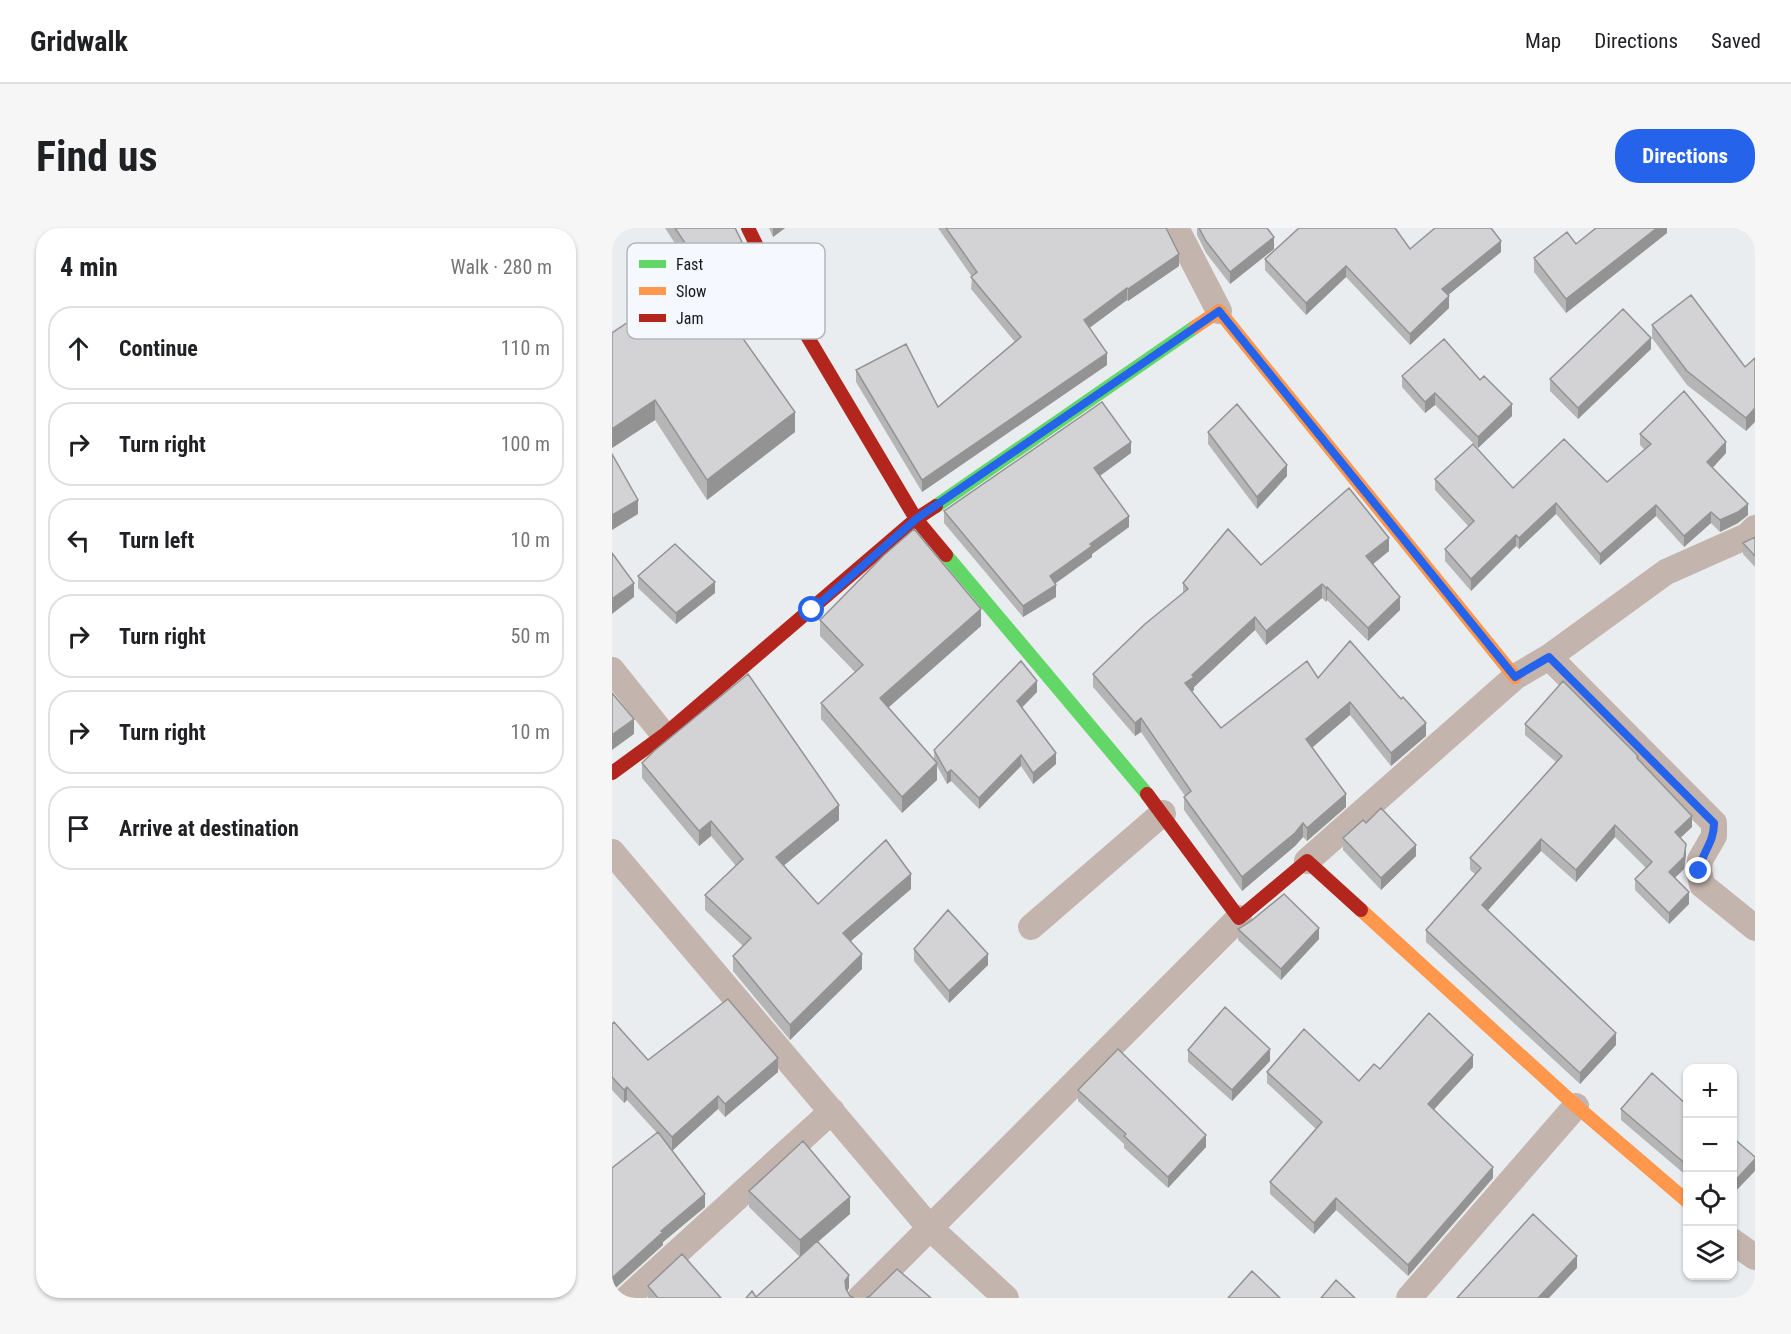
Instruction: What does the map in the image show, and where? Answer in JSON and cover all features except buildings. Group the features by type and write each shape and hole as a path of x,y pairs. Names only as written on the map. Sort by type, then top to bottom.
{"street":[{"path":"748,228 755,243"},
{"path":"1176,228 1219,311 1515,677"},
{"path":"612,773 664,735 916,519 1219,311"},
{"path":"809,339 916,519 1163,813 1239,918"},
{"path":"860,1298 1239,918 1308,861 1515,677 1549,657 1666,572 1747,536 1755,528"},
{"path":"1549,657 1714,823 1714,836 1700,860 1699,871 1702,885 1755,928"},
{"path":"612,670 664,735"},
{"path":"1031,927 1163,813"},
{"path":"612,852 788,1063 832,1111 930,1228 1006,1298"},
{"path":"1308,861 1576,1106 1683,1198"},
{"path":"1409,1298 1576,1106"},
{"path":"627,1298 832,1111"},
{"path":"1737,1244 1755,1257"}],"traffic: fast":[{"path":"936,506 1195,327"},
{"path":"946,555 1147,794"}],"traffic: slow":[{"path":"1195,327 1219,311 1515,677"},
{"path":"1361,910 1576,1106 1683,1198"}],"traffic: jam":[{"path":"748,228 755,243"},
{"path":"809,339 916,519 946,555"},
{"path":"612,773 664,735 916,519 936,506"},
{"path":"1147,794 1239,918 1307,861 1361,910"}],"route":[{"path":"812,610 916,519 1219,311 1515,677 1549,657 1714,823 1714,836 1700,860 1699,871"}]}
